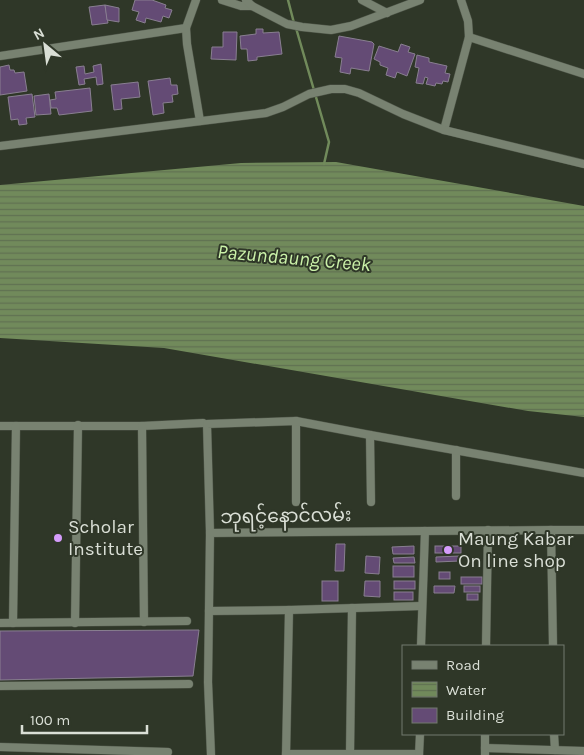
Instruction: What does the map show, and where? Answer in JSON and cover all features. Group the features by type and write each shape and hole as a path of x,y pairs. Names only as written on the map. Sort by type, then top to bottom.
{"street":[{"path":"196,0 186,28 200,121"},
{"path":"222,0 240,6 252,6"},
{"path":"246,0 252,6 287,24 331,30 351,26 420,0"},
{"path":"362,0 387,12"},
{"path":"444,130 469,37 468,21 461,0"},
{"path":"0,56 186,28"},
{"path":"469,37 584,74"},
{"path":"0,146 266,113 309,94 331,89 344,89 359,93 403,114 444,130 584,164"},
{"path":"296,421 296,502"},
{"path":"0,426 142,426 296,421 584,473"},
{"path":"205,424 210,533"},
{"path":"75,623 78,425"},
{"path":"13,623 16,426"},
{"path":"142,426 144,622"},
{"path":"370,435 371,502"},
{"path":"456,450 456,496"},
{"path":"486,645 488,530"},
{"path":"551,530 553,645"},
{"name":"ဘုရင့်နောင်လမ်း","path":"211,755 208,682 210,533 584,530"},
{"path":"421,645 425,531"},
{"path":"209,611 421,606"},
{"path":"350,754 352,608"},
{"path":"289,610 286,755 419,754 420,735"},
{"path":"0,623 187,621"},
{"path":"0,686 189,684"},
{"path":"485,735 485,751 584,751"},
{"path":"554,735 555,750"},
{"path":"0,747 168,752"}],"water":[{"name":"Pazundaung Creek","path":"336,162 584,206 584,417 528,411 164,348 0,338 0,185 241,163"}],"building":[{"path":"135,0 152,0 166,5 165,8 172,10 169,18 163,16 161,22 146,18 145,23 136,20 139,12 132,10"},
{"path":"105,5 108,23 92,25 89,7"},
{"path":"105,5 119,8 119,22 107,20"},
{"path":"256,29 263,29 263,33 279,32 282,54 257,57 257,60 248,61 247,49 241,49 240,36 256,34"},
{"path":"223,32 237,32 236,60 211,59 212,47 223,47"},
{"path":"339,36 372,42 374,44 369,71 351,68 350,74 340,72 342,58 335,57"},
{"path":"401,44 410,47 408,52 415,54 407,76 397,72 395,78 386,75 388,68 380,65 380,62 374,59 379,46 398,52"},
{"path":"417,55 429,58 429,62 447,66 445,73 450,74 448,82 436,83 435,86 426,84 428,78 425,77 423,84 416,83 419,68 415,67"},
{"path":"101,64 103,84 97,85 96,77 84,79 85,84 79,85 76,67 84,66 85,74 94,72 93,66"},
{"path":"9,65 10,70 14,70 15,73 24,72 27,91 0,95 0,67"},
{"path":"170,78 171,85 177,85 178,94 172,95 173,102 163,103 164,113 153,115 148,81"},
{"path":"138,82 140,97 121,99 122,109 114,110 111,85"},
{"path":"90,88 92,111 59,115 57,108 51,108 50,100 56,99 55,92"},
{"path":"32,94 35,117 26,118 27,124 19,125 18,119 11,120 8,97"},
{"path":"49,94 51,114 36,115 34,96"},
{"path":"336,544 345,544 344,571 335,571"},
{"path":"414,546 414,554 393,554 392,547"},
{"name":"Maung Kabar On line shop","path":"435,546 461,546 461,553 435,553"},
{"path":"366,556 380,557 379,574 365,573"},
{"path":"460,556 460,561 436,562 436,557"},
{"path":"414,557 415,563 394,563 393,558"},
{"path":"393,566 414,566 414,577 393,577"},
{"path":"439,572 450,572 450,579 439,579"},
{"path":"461,577 482,577 482,584 461,584"},
{"path":"322,581 338,581 338,601 322,601"},
{"path":"365,581 380,581 380,597 364,596"},
{"path":"394,581 415,581 415,589 394,589"},
{"path":"434,586 455,586 454,593 434,593"},
{"path":"464,586 480,586 480,592 464,592"},
{"path":"394,592 413,592 413,600 394,600"},
{"path":"467,594 478,594 478,600 467,600"},
{"path":"199,630 193,676 0,680 0,631"}],"waterway":[{"path":"288,0 294,23"},
{"path":"296,28 329,142 324,164"}],"place":[{"name":"Scholar Institute","path":"58,538"},
{"name":"Maung Kabar On line shop","path":"448,550"}]}
